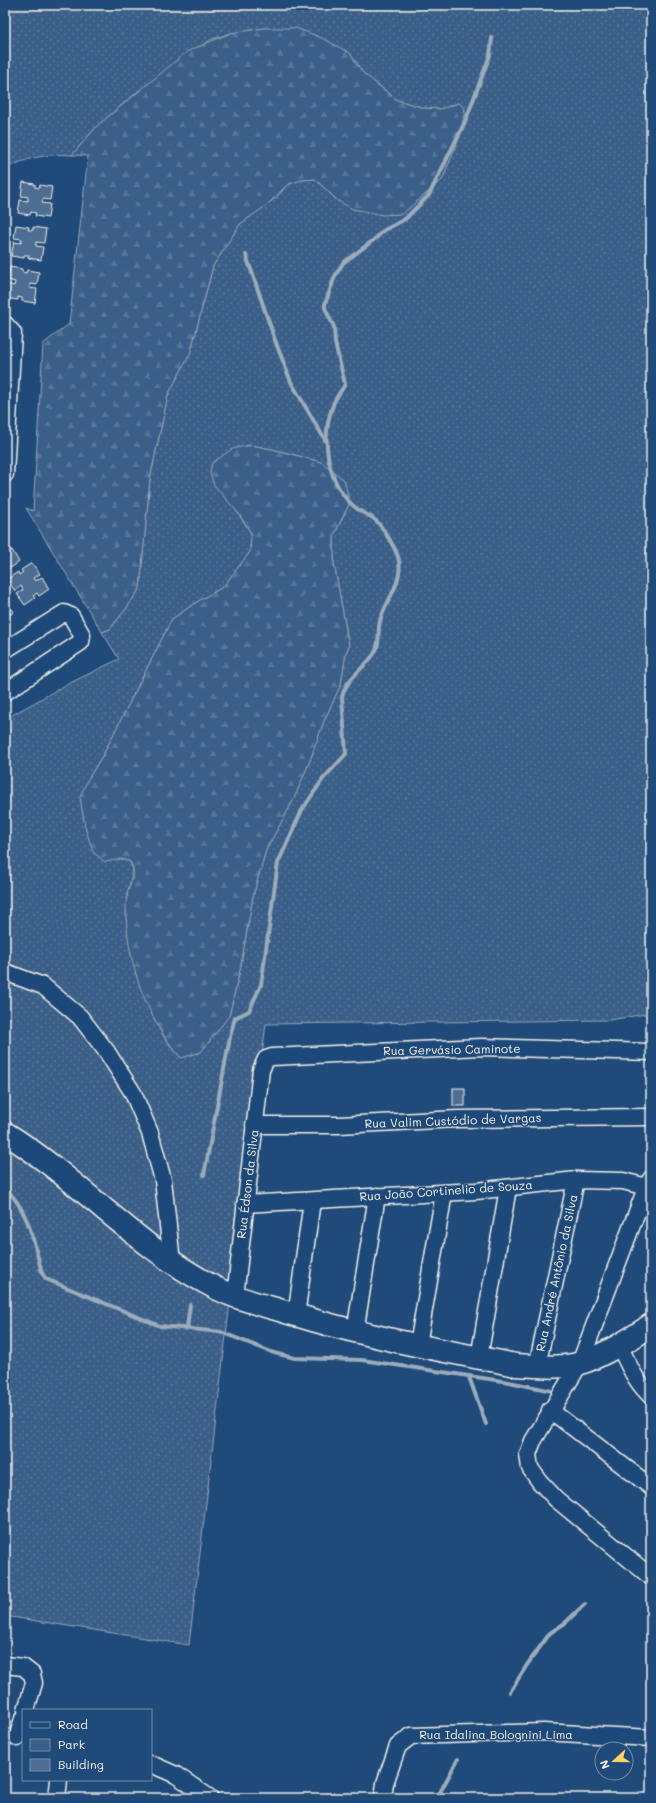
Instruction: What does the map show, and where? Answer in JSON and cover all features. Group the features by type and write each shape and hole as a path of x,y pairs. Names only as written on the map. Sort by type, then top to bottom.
{"street":[{"path":"5,324 13,334 5,474"},
{"path":"5,650 64,613 71,616 82,635 81,642 5,692"},
{"path":"5,972 43,986 80,1017 107,1052 133,1093 150,1133 162,1180 172,1262"},
{"name":"Rua Gervásio Caminote","path":"260,1070 266,1059 272,1057 480,1047 651,1052"},
{"name":"Rua Édson da Silva","path":"235,1297 260,1070"},
{"name":"Rua Valim Custódio de Vargas","path":"254,1125 339,1125 466,1119 651,1117"},
{"path":"5,1133 26,1146 96,1201 139,1239 172,1262 211,1286 235,1297 296,1316 355,1332 479,1358 516,1365 537,1366 580,1363 619,1345 651,1325"},
{"name":"Rua João Cortinelio de Souza","path":"245,1204 444,1193 508,1188 576,1180 623,1181 649,1185"},
{"name":"Rua André Antônio da Silva","path":"537,1366 576,1180"},
{"path":"649,1185 580,1363 550,1410 533,1441 528,1454 530,1468 540,1482 556,1499 651,1577"},
{"path":"479,1358 508,1188"},
{"path":"418,1345 444,1193"},
{"path":"355,1332 377,1196"},
{"path":"296,1316 312,1201"},
{"path":"619,1345 634,1376 643,1389 651,1396"},
{"path":"550,1410 651,1487"},
{"path":"5,1665 23,1667 32,1674 34,1683 26,1709"},
{"path":"15,1738 22,1722"},
{"name":"Rua Idalina Bolognini Lima","path":"384,1798 385,1783 398,1746 411,1736 543,1732 651,1738"},
{"path":"152,1764 176,1775 210,1798"},
{"path":"57,1798 59,1781"}],"green space":[{"path":"5,5 651,5 651,1013 610,1020 266,1024 229,1310 189,1645 5,1616 5,719 60,688 119,659 102,632 110,629 140,588 150,479 168,395 190,354 213,266 240,224 277,197 287,185 301,180 315,179 338,201 429,190 442,180 463,125 459,103 440,109 424,108 397,100 363,73 350,53 265,28 231,33 210,40 142,88 98,125 72,155 37,157 5,169","holes":["250,445 272,449 321,462 350,502 334,535 334,563 349,646 346,653 341,684 324,721 309,763 293,800 266,850 253,896 240,970 229,1016 181,1058 167,1042 154,1019 136,974 127,895 133,869 129,861 121,859 87,781 104,753 172,619 200,600 223,587 250,552 251,533 231,503"]},
{"path":"265,28 296,28 322,38 350,53 363,73 397,100 424,108 440,109 459,103 465,108 460,137 442,180 402,214 383,215 353,209 338,201 315,179 301,180 287,185 266,206 240,224 213,266 190,354 168,395 150,479 140,588 110,629 102,632 26,508 33,511 43,344 69,324 88,156 72,155 98,125 188,51 231,33"},
{"path":"250,445 272,449 321,462 344,480 350,502 334,535 334,563 349,646 346,653 341,684 324,721 309,763 293,801 266,850 253,896 240,970 229,1016 201,1052 181,1058 158,1026 149,1009 135,972 126,914 127,896 133,876 132,866 129,861 121,859 105,862 93,852 85,827 80,797 172,619 200,600 223,587 250,552 251,533 239,514 214,485 210,473 212,463 232,449"}],"building":[{"path":"23,182 35,184 35,187 39,188 40,185 52,187 50,200 43,199 42,203 50,204 48,218 35,216 36,213 31,212 30,215 18,213 20,200 28,201 28,197 21,196"},
{"path":"16,225 29,227 28,230 33,230 33,227 46,229 44,243 36,242 36,246 43,247 41,260 28,258 29,255 24,255 24,258 11,256 14,242 21,243 22,239 14,238"},
{"path":"10,267 22,269 22,272 26,273 27,270 39,272 37,285 30,284 29,288 37,289 35,303 22,301 22,298 18,297 18,300 5,298 7,284 14,286 15,282 8,280"},
{"path":"12,550 19,562 9,569 7,566 5,567 5,554"},
{"path":"32,563 40,574 33,578 35,581 42,577 49,589 39,596 37,593 33,596 35,598 25,605 17,594 23,590 21,586 15,591 7,579 18,572 19,575 23,572 21,570"},
{"path":"6,601 14,612 5,618 5,602"},
{"path":"453,1088 465,1088 465,1106 453,1106"}],"waterway":[{"path":"204,1175 231,1032 235,1018 249,1011 261,985 278,863 302,810 323,779 346,754 342,697 344,690 347,684 370,659 376,650 382,614 396,585 400,569 396,551 389,539 374,519 358,510 346,498 338,487 329,461 327,446 329,418 334,402 345,384 335,343 334,327 325,308 325,304 335,276 343,263 375,239 383,231 405,219 429,195 465,122 490,55 492,38"},
{"path":"246,255 291,382 325,440"},
{"path":"5,1188 20,1206 30,1228 42,1273 46,1279 160,1326 221,1332 274,1353 295,1358 362,1360 509,1382 552,1391"},
{"path":"187,1328 190,1305"},
{"path":"469,1377 486,1424"},
{"path":"510,1692 550,1633 565,1623 585,1604"},
{"path":"437,1798 458,1759"}]}
